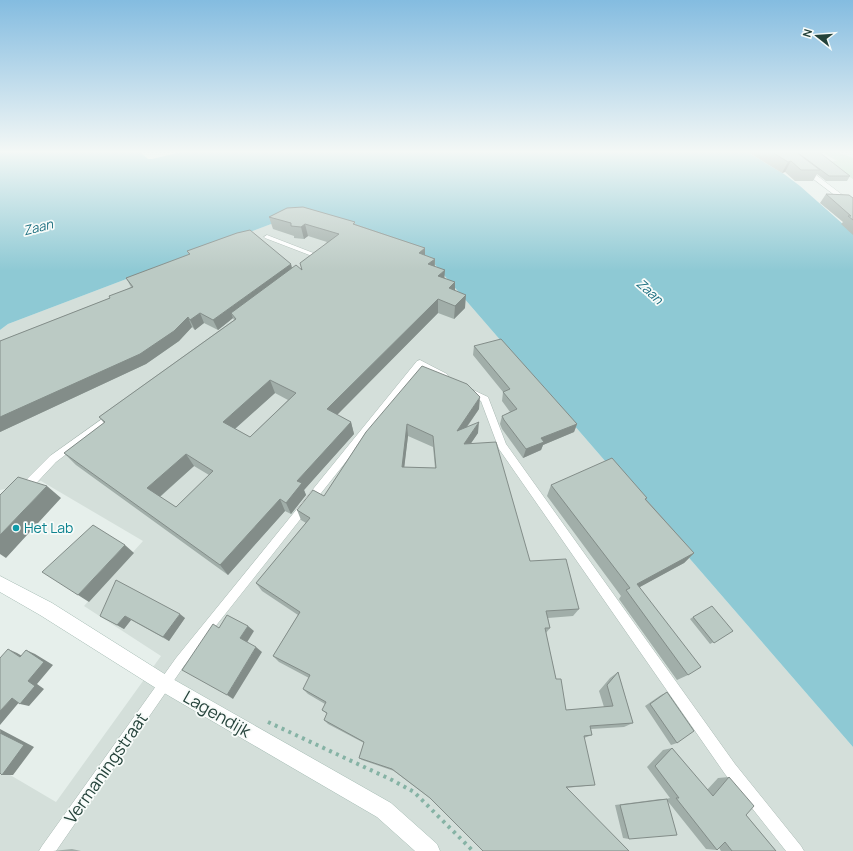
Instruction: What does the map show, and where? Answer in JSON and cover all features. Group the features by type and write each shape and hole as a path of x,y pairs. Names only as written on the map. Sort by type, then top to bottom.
{"street":[{"path":"834,192 853,207"},
{"name":"Lagendijk","path":"0,584 46,609 165,684 384,810 430,851"}],"lane":[{"path":"267,237 314,255 318,260 312,264"},
{"name":"Vermaningstraat","path":"47,851 180,662 420,363 485,399 502,446 730,769 796,851"},
{"path":"16,497 53,459 116,412"}],"path":[{"path":"263,719 291,734 392,780 414,792 473,851"}],"shaded area":[{"path":"287,218 430,259 853,747 853,851 0,851 0,769 56,802 161,656 84,606 143,541 41,481 0,490 0,330 8,324"}],"water":[{"name":"Zaan","path":"0,192 806,192 853,233 853,747 430,259 287,218 8,324 0,330"}],"building":[{"path":"826,194 849,195 853,198 853,220 848,216 851,216"},
{"path":"303,207 355,222 353,224 425,248 419,253 435,259 428,264 445,270 438,276 455,282 449,288 466,295 455,306 438,299 327,409 351,422 297,481 302,483 286,503 280,499 220,565 64,453 105,422 99,417 236,319 231,313 296,265 302,270 300,263 339,234 305,224 301,227 291,226 291,223 269,217 287,208","holes":["270,380 296,393 250,437 223,422","186,454 213,471 176,507 147,488"]},
{"path":"250,230 291,264 213,320 200,313 190,320 188,317 174,331 140,354 0,417 0,341 110,298 109,296 133,287 126,278 190,254 187,251 237,233"},
{"path":"501,339 577,424 541,438 544,442 526,449 502,416 517,409 503,392 510,389 474,346"},
{"path":"422,366 467,384 480,397 457,431 479,422 464,444 496,442 530,561 566,559 579,609 546,611 550,628 545,628 556,679 561,679 566,710 613,706 607,685 618,672 633,723 590,726 592,735 584,736 595,785 566,787 629,851 483,851 430,798 392,769 359,758 364,742 324,720 327,713 322,710 326,702 303,689 310,675 273,656 300,612 256,583 310,518 297,510 313,490 324,496 366,432","holes":["407,424 433,436 436,468 402,467"]},
{"path":"612,458 647,498 645,499 694,553 637,584 701,667 688,675 626,590 630,588 551,485"},
{"path":"18,477 47,486 0,535 0,495"},
{"path":"93,525 125,545 78,595 42,572"},
{"path":"116,580 180,614 163,637 125,616 117,625 100,616"},
{"path":"712,606 733,631 714,643 693,617"},
{"path":"227,615 248,626 240,638 256,647 227,695 182,670 213,624 219,628"},
{"path":"8,649 20,657 26,650 44,662 28,681 35,686 20,704 12,698 0,711 0,658"},
{"path":"667,692 694,731 677,743 650,704"},
{"path":"0,733 24,745 2,775 0,773"},
{"path":"672,748 713,796 729,777 754,806 746,815 776,851 732,851 725,842 717,850 676,798 679,798 655,766"},
{"path":"667,799 677,835 629,839 620,805"}],"place":[{"name":"Het Lab","path":"16,528"}]}
